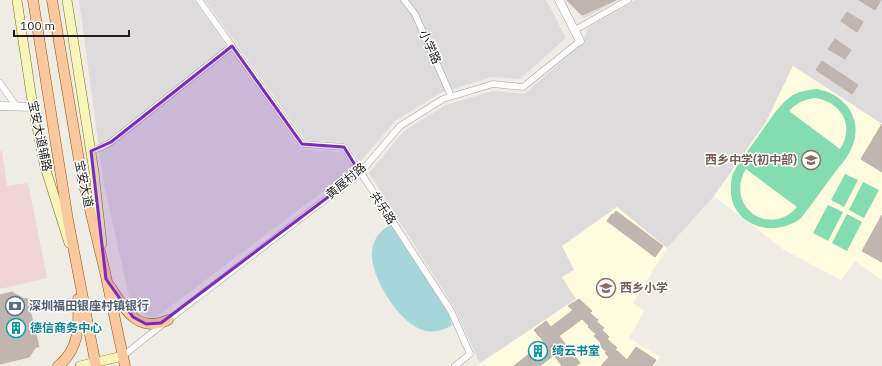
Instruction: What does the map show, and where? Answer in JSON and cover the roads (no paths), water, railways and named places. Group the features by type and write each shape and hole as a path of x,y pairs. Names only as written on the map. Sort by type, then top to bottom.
{"main road":[{"name":"宝安大道辅路","path":"17,0 33,107 45,167 77,269"},
{"name":"宝安大道","path":"33,0 66,212 96,364"},
{"name":"宝安大道","path":"52,0 81,172 124,361"},
{"path":"67,0 94,172 105,276 127,311 140,322 153,324 168,320"},
{"path":"58,366 70,353 76,337 78,308 77,269"},
{"path":"80,366 124,361"},
{"path":"111,366 124,361"}],"street":[{"name":"共乐路","path":"199,0 302,144 344,147 451,311 470,354 455,366"},
{"name":"小学路","path":"404,0 415,14 451,96"},
{"path":"559,0 580,41"},
{"path":"575,30 628,0"},
{"name":"黄屋村路","path":"124,361 168,320 360,173 400,126 443,99 451,96 493,84 523,86 580,41"},
{"path":"91,151 111,142 232,46"},
{"path":"0,83 17,107"},
{"path":"0,106 33,107"}],"water":[{"path":"391,224 449,314 452,325 437,331 424,331 411,324 403,317 387,296 375,272 372,261 372,251 374,242 378,235"}],"place":[{"name":"西乡中学(初中部)","path":"811,160"},
{"name":"西乡小学","path":"606,288"},
{"name":"深圳福田银座村镇银行","path":"15,306"},
{"name":"德信商务中心","path":"16,328"},
{"name":"绮云书室","path":"538,351"}]}
